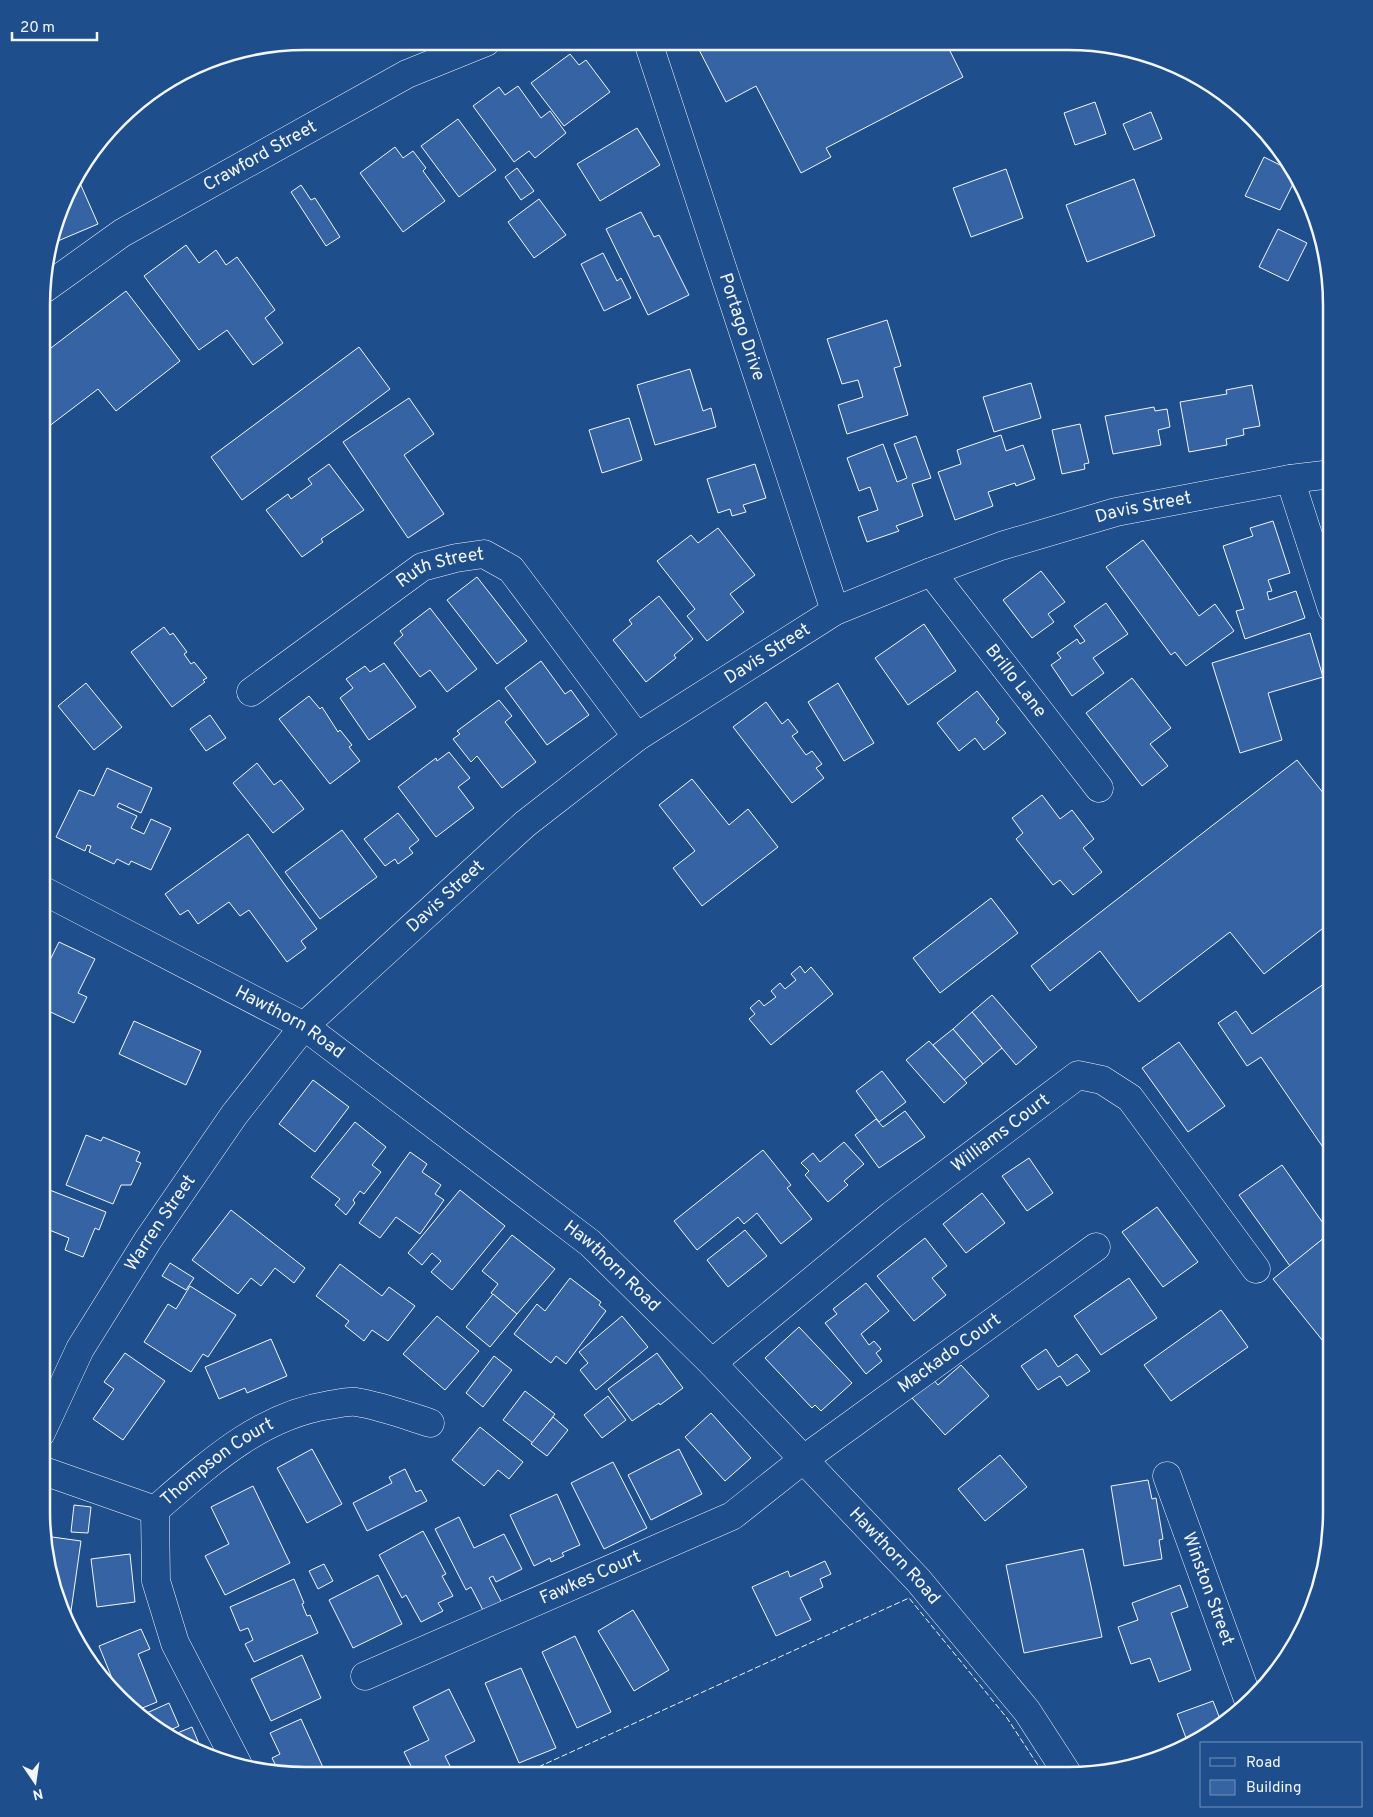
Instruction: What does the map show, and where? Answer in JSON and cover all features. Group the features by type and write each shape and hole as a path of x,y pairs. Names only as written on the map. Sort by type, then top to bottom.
{"street":[{"name":"Crawford Street","path":"51,284 122,233 399,78 467,50"},
{"name":"Portago Drive","path":"651,50 835,611"},
{"name":"Davis Street","path":"304,1026 526,824 637,737 835,611 1001,546 1116,512 1290,478 1323,475"},
{"path":"1290,478 1323,581"},
{"name":"Ruth Street","path":"251,692 422,568 456,558 484,554 511,569 637,737"},
{"name":"Brillo Lane","path":"931,572 1099,788"},
{"name":"Hawthorn Road","path":"50,894 304,1026 590,1243 712,1363 918,1580 1027,1711 1063,1767"},
{"name":"Warren Street","path":"50,1414 80,1349 148,1240 234,1115 304,1026"},
{"name":"Williams Court","path":"712,1363 892,1215 1078,1075 1102,1080 1130,1098 1256,1269"},
{"name":"Mackado Court","path":"804,1459 1096,1247"},
{"name":"Thompson Court","path":"233,1756 175,1643 156,1581 155,1510 202,1469 251,1432 308,1408 354,1402 386,1409 430,1423"},
{"name":"Fawkes Court","path":"365,1676 732,1516 804,1459"},
{"path":"50,1473 155,1510"},
{"name":"Winston Street","path":"1167,1476 1246,1694"}],"building":[{"path":"699,50 950,50 963,77 826,148 831,157 801,173 756,86 726,102"},
{"path":"570,54 579,65 586,60 610,92 564,126 531,83"},
{"path":"518,86 541,118 550,111 566,133 535,158 529,151 514,162 473,106 499,87 505,95"},
{"path":"1095,102 1106,134 1075,145 1064,113"},
{"path":"1151,112 1162,139 1134,150 1123,124"},
{"path":"458,119 496,170 459,197 421,146"},
{"path":"637,128 660,165 600,201 577,164"},
{"path":"395,147 403,158 413,151 426,168 423,171 445,201 403,232 360,173"},
{"path":"1264,157 1282,166 1293,184 1280,210 1245,196"},
{"path":"517,168 534,191 521,200 505,177"},
{"path":"1006,169 1023,218 971,237 953,188"},
{"path":"1134,179 1155,236 1087,262 1066,205"},
{"path":"80,184 98,224 59,241 69,207"},
{"path":"301,185 311,200 315,198 340,237 326,246 291,192"},
{"path":"539,199 566,235 534,258 508,222"},
{"path":"641,212 654,237 659,235 689,295 648,315 606,229"},
{"path":"1278,229 1307,243 1288,281 1259,267"},
{"path":"186,245 199,263 216,250 226,265 237,257 275,310 265,318 283,343 253,365 227,330 199,350 144,276"},
{"path":"603,253 617,281 621,278 631,298 604,311 581,264"},
{"path":"126,291 180,361 116,411 98,389 50,425 50,349"},
{"path":"887,320 901,366 894,368 908,415 847,434 838,405 863,397 858,380 842,384 827,339"},
{"path":"359,347 390,389 242,500 211,457"},
{"path":"690,369 703,411 711,408 716,427 655,445 637,385"},
{"path":"1031,383 1041,418 994,432 983,397"},
{"path":"1252,385 1260,426 1243,429 1244,435 1226,439 1227,445 1189,452 1180,402 1227,394 1226,390"},
{"path":"409,398 434,434 404,455 444,514 408,538 343,442"},
{"path":"1154,407 1155,411 1167,409 1170,427 1158,430 1161,445 1113,454 1105,416"},
{"path":"629,418 642,460 602,473 589,430"},
{"path":"1080,424 1089,463 1084,464 1085,469 1062,474 1052,430"},
{"path":"1001,435 1006,451 1023,445 1035,479 1016,486 1015,483 988,492 993,506 955,520 938,472 961,464 957,450"},
{"path":"916,436 931,478 912,484 923,516 896,526 899,531 867,542 858,517 878,510 870,487 859,491 847,458 883,444 897,482 907,478 894,444"},
{"path":"329,464 364,510 321,539 323,542 302,557 266,510 288,494 291,499 312,484 308,479"},
{"path":"755,464 766,498 743,505 746,512 732,516 730,509 718,513 707,479"},
{"path":"1273,521 1290,573 1268,580 1272,591 1267,592 1269,600 1296,591 1305,618 1245,639 1236,611 1244,609 1223,546 1253,536 1250,528"},
{"path":"718,528 755,575 730,594 744,612 707,641 687,616 695,609 657,561 691,535 698,543"},
{"path":"1143,540 1199,616 1215,604 1234,631 1186,666 1175,652 1171,655 1106,567"},
{"path":"1041,571 1065,602 1048,614 1054,622 1032,638 1003,600"},
{"path":"477,577 527,641 497,664 447,600"},
{"path":"659,596 693,639 674,655 676,658 646,682 613,640 632,624 629,620"},
{"path":"1106,603 1128,634 1093,658 1104,673 1072,696 1051,665 1061,658 1057,653 1077,639 1080,644 1085,641 1074,626"},
{"path":"430,608 477,669 447,692 430,670 420,677 394,643 403,635 400,631"},
{"path":"924,624 956,671 908,705 875,658"},
{"path":"164,627 170,635 173,633 187,652 184,654 191,664 194,662 207,678 203,680 205,682 172,707 131,652"},
{"path":"1310,633 1323,677 1268,693 1282,740 1240,753 1212,663"},
{"path":"541,661 565,694 571,690 589,715 547,745 505,688"},
{"path":"384,663 416,707 369,740 340,698 353,688 346,679 365,666 370,672"},
{"path":"1132,678 1171,728 1150,744 1168,766 1142,786 1086,713"},
{"path":"86,683 122,727 94,750 58,706"},
{"path":"838,683 874,743 844,761 808,702"},
{"path":"977,691 999,719 996,722 1006,733 984,750 975,738 959,751 937,723"},
{"path":"309,696 320,709 322,707 338,732 340,730 352,745 349,747 360,761 330,784 279,719"},
{"path":"499,700 512,716 505,722 536,762 502,788 477,756 471,762 453,739 460,734 457,731"},
{"path":"766,702 782,724 788,719 798,732 792,736 806,755 812,751 822,764 816,768 824,778 792,803 733,727"},
{"path":"210,715 226,738 206,751 190,729"},
{"path":"449,752 470,778 458,787 474,808 436,837 398,787 436,758 437,761"},
{"path":"1297,760 1323,793 1323,928 1264,974 1230,932 1139,1002 1100,951 1050,991 1031,966"},
{"path":"257,763 274,785 281,780 304,809 273,833 233,783"},
{"path":"107,768 152,788 141,813 119,803 117,807 137,816 131,828 144,834 151,819 171,828 151,870 131,861 129,865 117,859 114,864 89,852 91,846 87,845 85,851 56,837 79,790 94,796"},
{"path":"692,779 729,825 748,809 778,847 702,906 673,868 695,851 659,805"},
{"path":"1042,795 1060,819 1072,810 1094,839 1083,848 1102,872 1073,895 1060,880 1053,885 1016,839 1023,833 1012,818"},
{"path":"398,813 419,840 409,848 413,853 398,864 395,859 385,866 364,839"},
{"path":"342,830 377,877 320,919 285,872"},
{"path":"248,834 317,929 301,941 306,948 287,962 249,910 240,916 229,902 198,924 188,910 180,915 165,894"},
{"path":"991,898 1018,933 940,993 913,958"},
{"path":"59,942 95,959 78,993 87,997 74,1023 50,1012 50,960"},
{"path":"800,966 805,973 811,967 833,994 771,1045 749,1019 755,1014 750,1008 759,1000 764,1006 776,997 771,991 780,983 785,989 796,980 791,974"},
{"path":"1323,985 1323,1147 1261,1057 1247,1066 1218,1023 1236,1011 1252,1034"},
{"path":"992,995 1037,1047 1016,1065 972,1012"},
{"path":"972,1012 1002,1048 983,1064 953,1029"},
{"path":"134,1021 201,1051 186,1085 119,1054"},
{"path":"953,1029 983,1064 964,1080 933,1045"},
{"path":"929,1041 967,1083 944,1103 906,1060"},
{"path":"1179,1042 1225,1106 1188,1132 1142,1068"},
{"path":"882,1071 906,1102 879,1122 856,1091"},
{"path":"313,1080 349,1107 315,1152 279,1124"},
{"path":"905,1111 925,1137 879,1168 855,1135 876,1119 883,1127"},
{"path":"355,1122 386,1147 372,1165 381,1172 364,1194 360,1191 353,1200 355,1203 346,1215 335,1205 340,1199 311,1177"},
{"path":"86,1135 101,1141 103,1137 140,1152 136,1161 141,1163 131,1185 121,1185 113,1204 66,1185"},
{"path":"844,1142 864,1164 844,1181 848,1185 828,1202 805,1175 809,1171 801,1163 813,1153 820,1162"},
{"path":"763,1150 791,1185 787,1188 812,1219 781,1244 757,1213 744,1224 738,1217 697,1250 674,1221"},
{"path":"410,1152 427,1164 422,1172 441,1185 435,1194 444,1200 420,1234 396,1217 380,1238 359,1223"},
{"path":"1029,1158 1053,1193 1027,1211 1002,1176"},
{"path":"1282,1165 1323,1223 1323,1239 1290,1266 1239,1195"},
{"path":"50,1190 106,1212 99,1230 95,1228 83,1257 65,1250 69,1238 50,1230"},
{"path":"460,1190 505,1226 452,1290 431,1272 441,1261 432,1253 422,1265 408,1253"},
{"path":"982,1193 1005,1223 966,1253 943,1224"},
{"path":"1157,1207 1198,1262 1163,1287 1122,1232"},
{"path":"231,1210 305,1268 294,1283 275,1268 261,1286 251,1278 238,1294 192,1260"},
{"path":"745,1230 767,1256 728,1287 707,1260"},
{"path":"512,1235 555,1269 517,1314 491,1293 498,1284 482,1271"},
{"path":"925,1238 947,1266 932,1278 946,1295 914,1321 877,1276"},
{"path":"1323,1239 1323,1341 1273,1279"},
{"path":"170,1263 194,1278 186,1290 162,1276"},
{"path":"340,1264 382,1296 389,1287 415,1306 388,1341 372,1330 364,1341 345,1326 349,1321 316,1296"},
{"path":"570,1278 601,1302 599,1305 606,1311 566,1364 556,1356 551,1363 514,1334 537,1304 545,1311"},
{"path":"1129,1278 1157,1318 1101,1355 1074,1316"},
{"path":"866,1283 889,1311 861,1334 869,1345 874,1341 881,1349 876,1353 882,1361 866,1374 825,1323 837,1314 833,1309"},
{"path":"190,1286 236,1315 208,1357 203,1354 191,1372 144,1342 168,1304 176,1309"},
{"path":"493,1294 517,1314 490,1347 466,1327"},
{"path":"1221,1310 1248,1347 1171,1401 1144,1365"},
{"path":"437,1316 479,1351 445,1390 403,1354"},
{"path":"622,1316 648,1347 596,1390 580,1370 588,1363 579,1352"},
{"path":"799,1327 852,1383 821,1411 815,1405 812,1408 765,1358"},
{"path":"271,1339 287,1376 247,1393 245,1388 219,1399 205,1367"},
{"path":"1046,1349 1058,1367 1077,1354 1090,1371 1067,1386 1060,1376 1038,1390 1021,1366"},
{"path":"125,1353 165,1381 123,1440 93,1419 114,1389 104,1382"},
{"path":"657,1353 683,1388 660,1405 659,1403 632,1421 608,1389"},
{"path":"494,1356 512,1370 483,1407 466,1393"},
{"path":"961,1365 989,1396 945,1435 912,1398 933,1379 938,1385"},
{"path":"525,1391 555,1414 533,1443 503,1420"},
{"path":"608,1396 626,1420 602,1438 584,1415"},
{"path":"711,1413 751,1458 725,1481 685,1437"},
{"path":"553,1417 568,1430 547,1456 531,1444"},
{"path":"480,1427 523,1462 509,1479 498,1470 484,1486 452,1460"},
{"path":"312,1449 342,1504 307,1523 277,1468"},
{"path":"679,1449 702,1494 651,1520 628,1475"},
{"path":"1000,1455 1027,1487 985,1521 958,1489"},
{"path":"613,1462 647,1528 604,1549 571,1483"},
{"path":"405,1469 416,1492 421,1490 427,1501 367,1531 353,1503 392,1483 389,1477"},
{"path":"1148,1480 1152,1499 1156,1498 1163,1539 1159,1540 1162,1559 1124,1566 1111,1486"},
{"path":"253,1486 290,1563 225,1595 205,1556 229,1544 211,1507"},
{"path":"557,1494 580,1545 562,1553 564,1556 551,1562 550,1558 534,1566 510,1515"},
{"path":"74,1505 91,1507 88,1533 71,1532"},
{"path":"459,1517 474,1548 504,1534 522,1569 496,1582 493,1576 489,1578 502,1603 484,1612 471,1587 466,1590 435,1529"},
{"path":"423,1531 446,1574 442,1576 453,1596 438,1603 443,1611 421,1622 406,1595 402,1598 379,1555"},
{"path":"51,1537 81,1541 71,1614 59,1578"},
{"path":"1083,1549 1102,1637 1024,1653 1006,1565"},
{"path":"130,1554 135,1602 97,1607 91,1559"},
{"path":"825,1561 831,1574 820,1579 823,1587 800,1598 811,1620 776,1636 752,1587 788,1571 790,1577"},
{"path":"324,1564 333,1581 318,1589 309,1571"},
{"path":"378,1575 402,1624 353,1648 329,1600"},
{"path":"294,1579 307,1616 310,1615 318,1633 254,1662 245,1644 253,1640 248,1628 240,1631 230,1607"},
{"path":"1180,1585 1188,1607 1171,1613 1191,1670 1159,1682 1150,1658 1131,1664 1118,1627 1138,1620 1132,1603"},
{"path":"633,1610 669,1670 634,1691 598,1631"},
{"path":"141,1629 150,1649 138,1654 157,1702 142,1708 137,1704 112,1679 99,1646"},
{"path":"575,1636 611,1712 577,1728 542,1652"},
{"path":"302,1655 321,1698 271,1721 251,1679"},
{"path":"521,1668 556,1748 519,1763 485,1683"},
{"path":"449,1689 475,1741 445,1756 450,1767 412,1767 404,1752 429,1740 413,1707"},
{"path":"1213,1701 1219,1717 1186,1738 1177,1714"},
{"path":"169,1703 179,1726 171,1729 148,1712"},
{"path":"301,1719 323,1767 276,1765 272,1758 280,1754 270,1733"},
{"path":"192,1727 199,1744 177,1733"}],"fence":[{"path":"538,1767 909,1598 1007,1718 1039,1767"}]}
